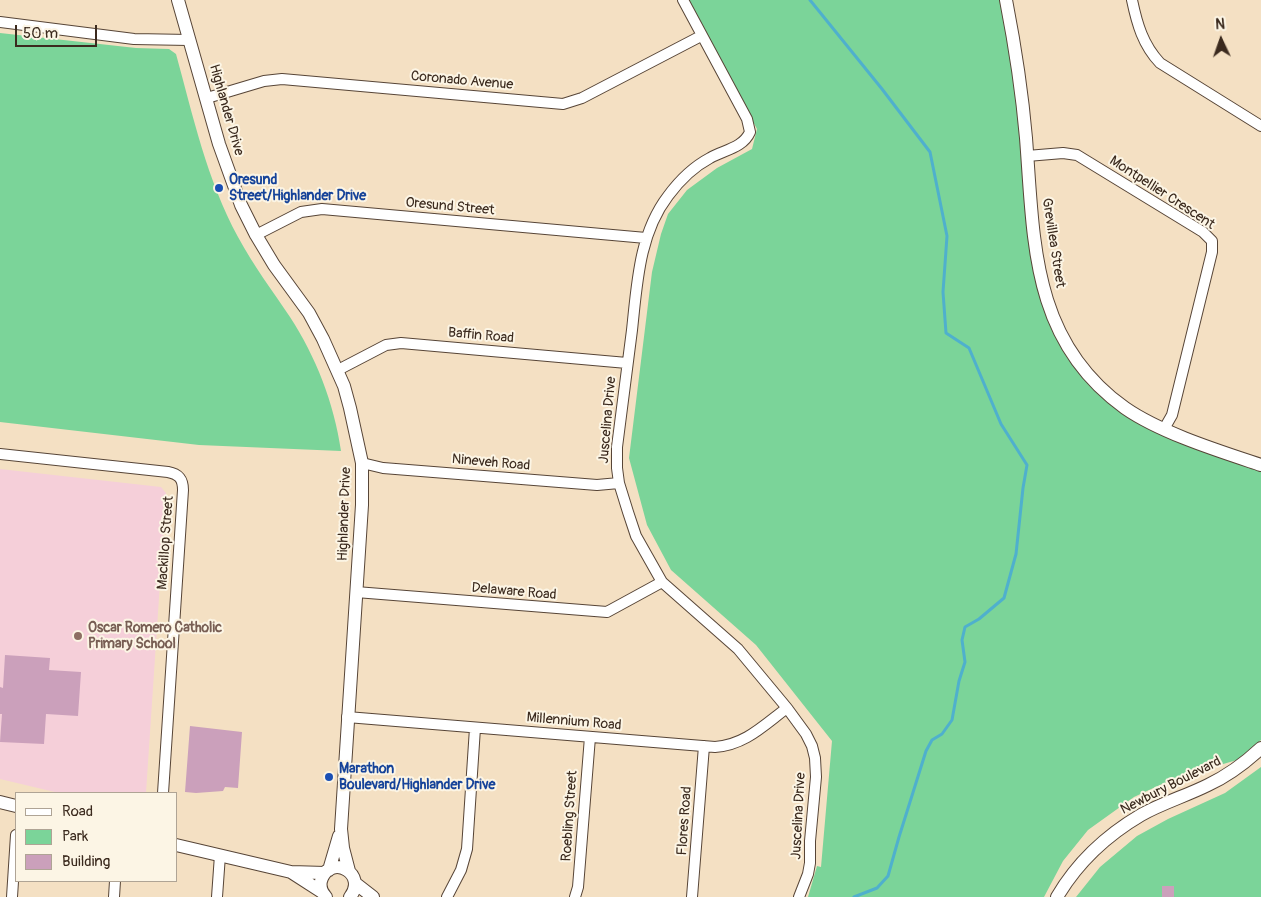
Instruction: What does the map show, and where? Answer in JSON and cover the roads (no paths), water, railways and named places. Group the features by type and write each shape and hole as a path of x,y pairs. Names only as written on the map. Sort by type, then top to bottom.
{"street":[{"name":"Highlander Drive","path":"178,0 219,144 241,205 274,265 309,313 338,370 350,408 362,462 362,505 341,828 343,848 352,877"},
{"name":"Juscelina Drive","path":"683,0 747,119 750,132 740,144 710,158 682,178 660,208 646,238 627,363 617,446 617,468 619,483 636,536 662,582 738,649 787,708 806,734 812,746 816,777 810,841 810,863 799,897"},
{"name":"Grevillea Street","path":"1006,0 1014,37 1020,84 1032,226 1042,286 1058,329 1081,365 1106,392 1126,408 1164,429 1261,464"},
{"path":"1132,0 1142,37 1160,63 1261,126"},
{"path":"0,22 134,39 189,40"},
{"name":"Coronado Avenue","path":"207,98 264,81 282,79 563,104 582,98 702,36"},
{"name":"Montpellier Crescent","path":"1027,156 1063,153 1078,155 1202,232 1212,241 1212,252 1172,415 1164,429"},
{"name":"Oresund Street","path":"256,235 301,212 322,209 646,238"},
{"name":"Baffin Road","path":"338,370 386,345 401,343 627,363"},
{"name":"Mackillop Street","path":"0,454 168,472 181,478 183,490 163,792"},
{"name":"Nineveh Road","path":"362,462 383,468 597,485 619,483"},
{"name":"Delaware Road","path":"356,592 607,612 662,582"},
{"name":"Millennium Road","path":"347,718 715,747 735,744 787,708"},
{"path":"447,897 461,870 467,849 475,728"},
{"name":"Roebling Street","path":"575,897 578,887 590,737"},
{"name":"Flores Road","path":"692,897 704,746"},
{"name":"Newbury Boulevard","path":"1057,897 1077,869 1097,847 1119,829 1158,807 1209,785 1229,773 1261,748"},
{"path":"0,802 15,806"},
{"name":"Highlander Drive","path":"324,894 321,882 327,871 341,828"},
{"path":"178,845 291,872 327,871 340,867 373,897"},
{"path":"12,897 15,850"},
{"path":"217,897 220,855"},
{"path":"291,872 324,894"},
{"path":"350,897 354,891 352,877"},
{"path":"114,897 115,882"}],"waterway":[{"path":"810,0 930,152 947,236 943,292 946,333 969,348 1001,424 1027,465 1016,554 1004,598 979,619 965,627 962,640 965,662 959,681 952,720 942,734 932,740 926,751 888,876 877,888 854,897"}],"place":[{"name":"Oresund Street/Highlander Drive","path":"219,188"},
{"name":"Oscar Romero Catholic Primary School","path":"78,636"},
{"name":"Marathon Boulevard/Highlander Drive","path":"329,777"}]}
